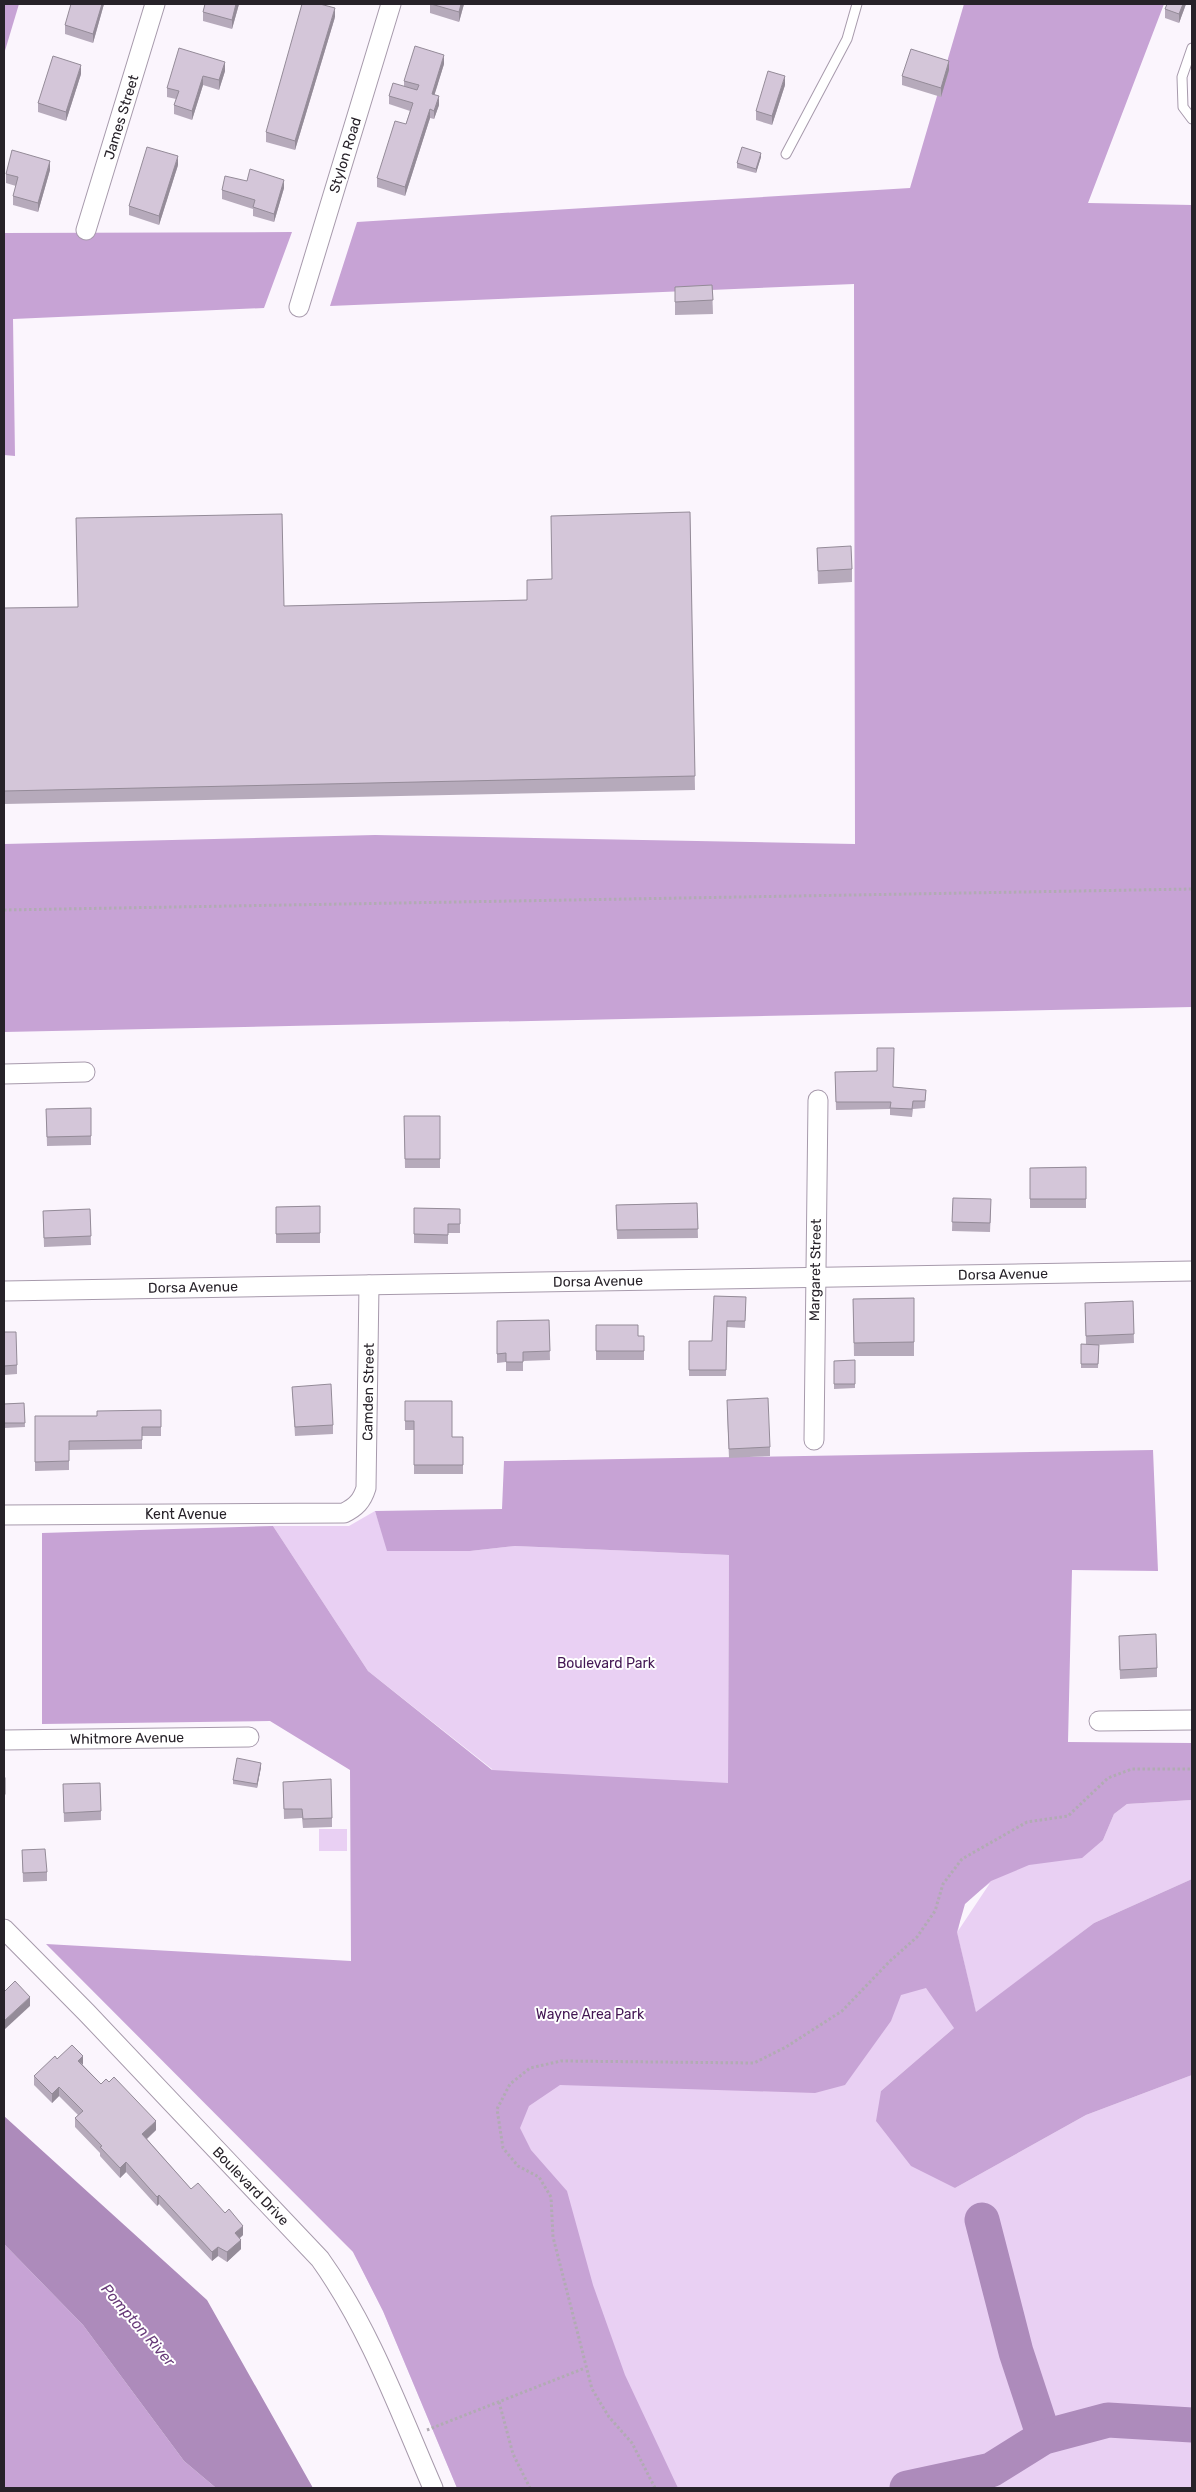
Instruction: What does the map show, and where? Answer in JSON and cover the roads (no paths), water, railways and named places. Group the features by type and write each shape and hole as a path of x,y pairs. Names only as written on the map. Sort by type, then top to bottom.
{"street":[{"name":"James Street","path":"86,230 156,4"},
{"name":"Stylon Road","path":"299,307 391,4"},
{"path":"4,1074 85,1072"},
{"name":"Margaret Street","path":"814,1440 818,1100"},
{"name":"Dorsa Avenue","path":"4,1291 1192,1271"},
{"name":"Camden Street","path":"363,1499 366,1488 369,1285"},
{"name":"Kent Avenue","path":"4,1515 344,1513 355,1507 363,1499"},
{"path":"1099,1721 1192,1720"},
{"name":"Whitmore Avenue","path":"4,1740 250,1737"},
{"name":"Boulevard Drive","path":"4,1928 320,2259 340,2286 368,2338 432,2488"}],"lane":[{"path":"786,154 847,39 857,4"},
{"path":"1192,48 1182,77 1183,107 1192,119"}],"water":[{"name":"Pompton River","path":"4,2116 207,2300 313,2488 216,2488 184,2461 83,2325 4,2244"}],"waterway":[{"path":"982,2220 1016,2352 1044,2437"},
{"path":"907,2488 991,2470 1044,2437 1108,2420 1192,2425"}],"park label":[{"name":"Boulevard Park","path":"606,1663"},
{"name":"Wayne Area Park","path":"590,2014"}]}
